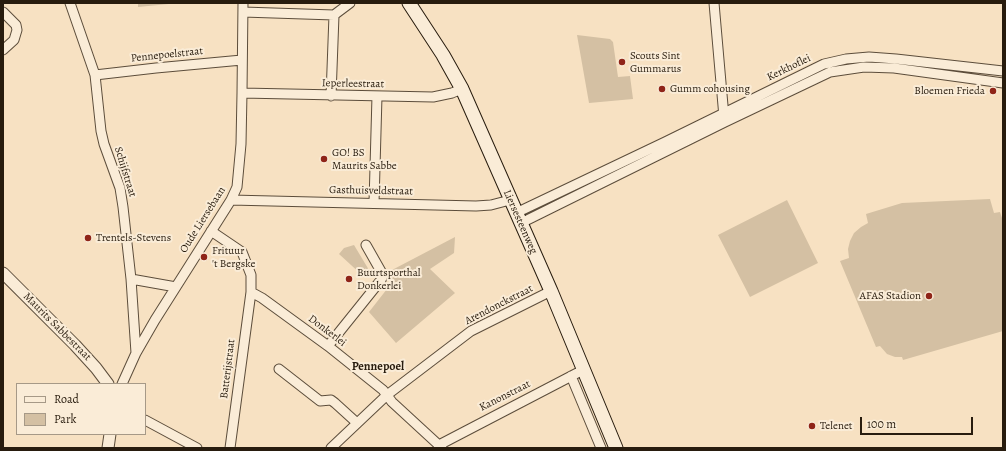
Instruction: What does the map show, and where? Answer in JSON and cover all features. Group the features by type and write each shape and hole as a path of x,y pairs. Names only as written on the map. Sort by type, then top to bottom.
{"main road":[{"name":"Liersesteenweg","path":"414,5 462,89 551,291 616,448"}],"street":[{"name":"Schijfstraat","path":"70,3 95,75 104,144 120,188 131,279 136,353"},
{"path":"243,8 334,15 350,3"},
{"path":"714,3 725,122"},
{"name":"Oude Liersebaan","path":"122,383 136,353 155,320 231,200 237,187 241,144 243,8"},
{"path":"3,12 16,25 17,30 14,40 3,50"},
{"path":"332,96 334,15"},
{"name":"Kerkhoflei","path":"518,218 724,112 824,64 846,59 896,59 1003,71"},
{"name":"Pennepoelstraat","path":"95,75 242,60"},
{"name":"Kerkhoflei","path":"518,218 830,72 864,67 894,68 1003,83"},
{"name":"Ieperleestraat","path":"242,93 433,97 462,89"},
{"path":"374,204 377,96"},
{"name":"Gasthuisveldstraat","path":"231,200 476,206 491,205 510,200"},
{"path":"211,231 242,252 251,275 251,292"},
{"path":"328,346 381,280 383,275 366,245"},
{"name":"Maurits Sabbestraat","path":"3,273 80,350 107,383"},
{"path":"131,279 176,287"},
{"name":"Arendonckstraat","path":"331,448 387,395 471,332 551,291"},
{"name":"Donkerlei","path":"251,292 262,298 328,346 383,390 392,402 441,446"},
{"name":"Batterijstraat","path":"230,448 251,292"},
{"path":"279,369 320,401 331,400 357,424"},
{"name":"Kanonstraat","path":"441,446 583,370"},
{"path":"571,376 601,448"},
{"path":"146,421 197,448"},
{"path":"108,448 110,435"}],"green space":[{"path":"138,3 179,3 138,7"},
{"path":"577,35 610,39 613,42 618,77 630,76 633,99 589,103"},
{"name":"AFAS Stadion","path":"990,199 994,213 1000,212 1003,221 1003,331 903,360 902,357 895,357 887,354 880,346 876,347 840,261 849,258 848,249 850,241 854,233 868,223 866,214 902,203"},
{"path":"787,200 818,263 750,297 718,235"},
{"path":"455,237 454,253 430,269 455,293 396,343 369,312 391,286 392,270"},
{"path":"354,245 369,270 363,276 339,254 344,248"}],"place":[{"name":"Scouts Sint Gummarus","path":"622,62"},
{"name":"Gumm cohousing","path":"662,89"},
{"name":"Bloemen Frieda","path":"993,91"},
{"name":"GO! BS Maurits Sabbe","path":"324,159"},
{"name":"Trentels-Stevens","path":"88,238"},
{"name":"Frituur 't Bergske","path":"204,257"},
{"name":"Buurtsporthal Donkerlei","path":"349,279"},
{"name":"AFAS Stadion","path":"929,296"},
{"name":"Telenet","path":"812,426"}],"district":[{"name":"Pennepoel","path":"378,367"}]}
